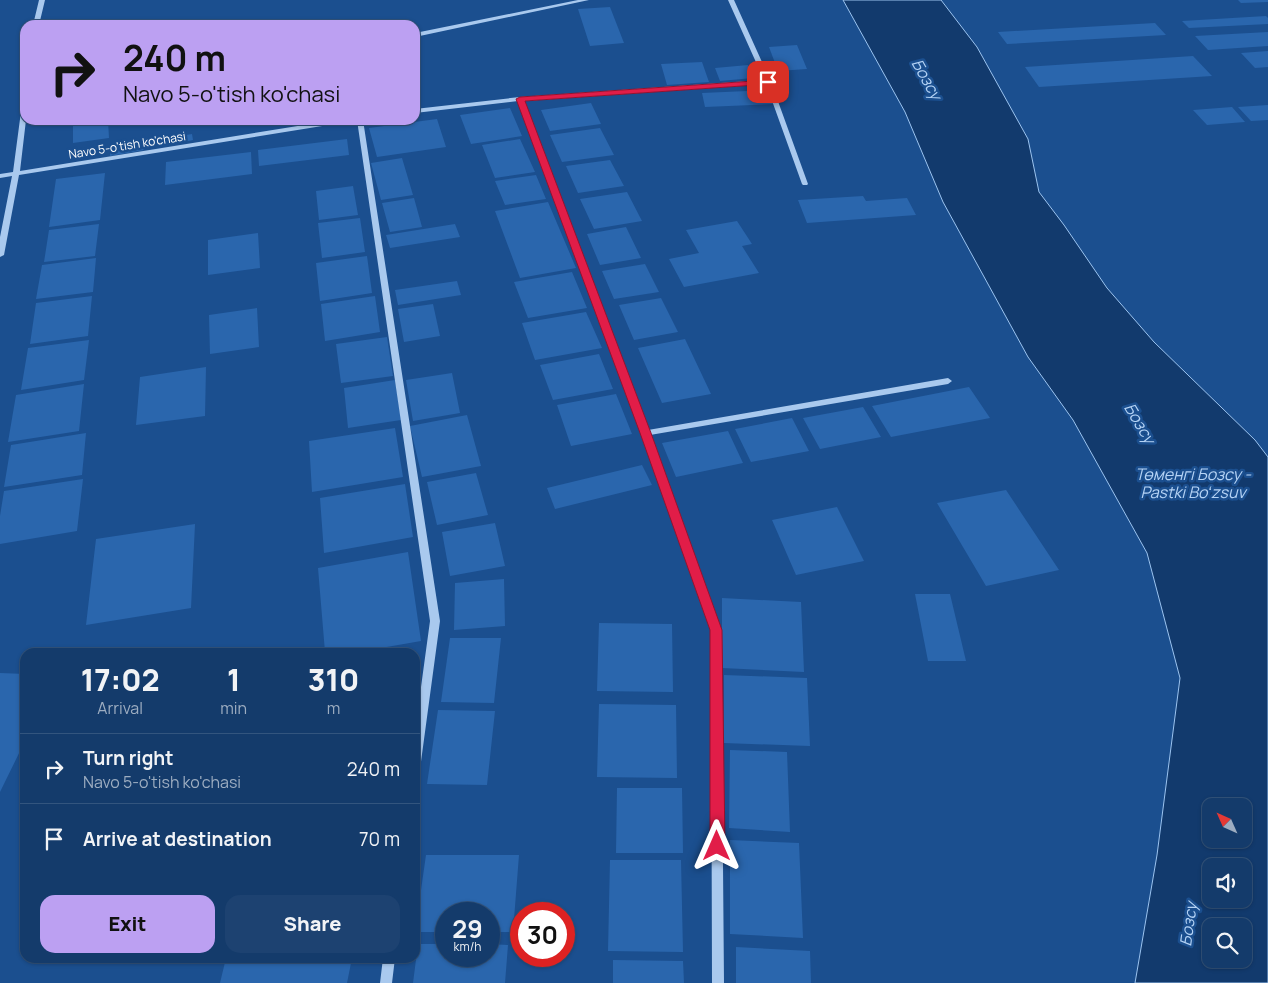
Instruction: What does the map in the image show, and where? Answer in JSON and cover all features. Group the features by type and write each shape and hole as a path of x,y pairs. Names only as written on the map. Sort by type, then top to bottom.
{"street":[{"path":"37,20 42,0"},
{"path":"420,34 586,0"},
{"path":"730,0 768,82 805,184"},
{"path":"420,110 520,99 768,82"},
{"path":"520,99 646,433 716,630 718,983"},
{"path":"0,255 16,174 23,125"},
{"name":"Navo 5-o'tish ko'chasi","path":"0,176 316,125"},
{"path":"361,125 436,620 420,734"},
{"path":"646,433 948,381"},
{"path":"386,983 388,963"}],"water":[{"name":"Төменгі Бозсу - Pastki Boʻzsuv","path":"843,0 941,0 977,47 1028,139 1039,192 1107,288 1154,342 1255,440 1268,457 1268,983 1135,983 1157,855 1180,678 1147,553 1073,420 1028,357 943,202 905,112"}],"building":[{"path":"1238,0 1268,0 1268,2 1241,3"},
{"path":"610,7 624,43 590,46 578,9"},
{"path":"1266,16 1268,24 1189,28 1182,21"},
{"path":"1155,23 1166,35 1007,44 998,32"},
{"path":"1268,32 1268,46 1208,50 1195,36"},
{"path":"797,45 807,69 778,71 769,47"},
{"path":"1268,51 1268,67 1255,68 1241,53"},
{"path":"1193,56 1212,76 1039,87 1025,67"},
{"path":"702,62 709,82 667,85 661,64"},
{"path":"748,65 753,78 720,81 715,68"},
{"path":"769,90 774,104 705,107 702,93"},
{"path":"591,103 601,124 550,131 541,110"},
{"path":"1268,105 1268,120 1251,121 1238,107"},
{"path":"1232,107 1245,122 1207,125 1193,110"},
{"path":"510,108 522,136 471,144 460,115"},
{"path":"437,119 446,147 377,157 369,128 392,125 420,125 420,121"},
{"path":"73,125 108,125 109,138 73,143"},
{"path":"600,128 614,155 562,162 550,135"},
{"path":"192,134 193,140 163,146 162,139"},
{"path":"347,139 349,155 259,166 258,150"},
{"path":"520,139 535,172 495,178 482,145"},
{"path":"143,142 144,150 110,156 110,147"},
{"path":"251,152 252,174 165,185 166,162"},
{"path":"402,158 413,195 381,200 371,163"},
{"path":"610,160 624,186 578,193 566,166"},
{"path":"105,173 100,220 49,227 56,179"},
{"path":"536,175 546,199 505,205 495,181"},
{"path":"353,186 358,215 319,220 316,191"},
{"path":"627,192 642,221 594,229 580,199"},
{"path":"863,196 866,201 907,198 916,215 807,223 798,200"},
{"path":"414,198 422,227 390,232 382,203"},
{"path":"548,202 576,268 520,278 495,211"},
{"path":"360,218 365,252 322,258 318,223"},
{"path":"737,221 752,244 742,246 759,273 684,287 669,259 699,253 686,230"},
{"path":"99,224 95,256 44,262 49,230"},
{"path":"455,224 460,237 390,248 386,235"},
{"path":"626,227 641,258 600,265 587,234"},
{"path":"258,233 260,268 208,275 208,240"},
{"path":"367,256 372,293 320,301 316,263"},
{"path":"96,258 93,292 36,299 42,265"},
{"path":"645,264 659,292 614,299 602,271"},
{"path":"572,272 587,308 528,318 514,282"},
{"path":"457,281 461,295 398,305 395,290"},
{"path":"92,296 88,336 30,344 36,303"},
{"path":"375,296 380,332 325,341 321,304"},
{"path":"661,298 678,332 634,340 619,305"},
{"path":"433,304 440,336 404,342 398,309"},
{"path":"257,308 259,347 210,354 209,315"},
{"path":"586,312 602,348 535,360 522,323"},
{"path":"387,337 393,376 341,383 336,344"},
{"path":"685,339 711,394 662,403 638,348"},
{"path":"89,340 84,380 21,390 28,348"},
{"path":"599,354 613,389 553,400 540,365"},
{"path":"206,367 205,416 136,425 140,377"},
{"path":"452,373 460,413 413,421 406,380"},
{"path":"395,380 401,420 348,428 344,388"},
{"path":"84,384 79,431 8,442 16,395"},
{"path":"969,387 990,418 891,437 872,406"},
{"path":"616,394 632,434 571,446 557,405"},
{"path":"863,407 881,437 820,449 803,418"},
{"path":"467,415 481,466 422,477 410,426"},
{"path":"792,418 809,451 751,462 735,429"},
{"path":"395,428 403,477 312,492 309,441"},
{"path":"728,431 743,463 676,477 662,443"},
{"path":"86,433 82,475 4,487 11,445"},
{"path":"642,465 652,485 555,509 547,488"},
{"path":"476,473 488,515 437,525 427,482"},
{"path":"83,479 77,531 0,544 0,516 4,491"},
{"path":"405,484 413,537 324,553 320,498"},
{"path":"1006,490 1059,570 986,586 937,503"},
{"path":"837,507 864,561 796,575 772,520"},
{"path":"495,523 505,566 450,576 442,532"},
{"path":"195,524 191,608 86,625 96,539"},
{"path":"408,552 421,641 381,648 325,648 318,568"},
{"path":"504,579 505,626 454,630 455,583"},
{"path":"915,594 950,594 966,661 928,661"},
{"path":"722,598 801,602 804,672 722,668"},
{"path":"599,623 672,624 673,692 597,691"},
{"path":"450,638 501,638 494,703 441,702"},
{"path":"0,673 20,674 20,751 0,792"},
{"path":"724,675 807,678 810,746 724,743"},
{"path":"599,704 676,705 677,778 597,777"},
{"path":"438,710 495,711 487,785 427,784"},
{"path":"730,750 787,752 790,832 729,828"},
{"path":"617,788 682,788 683,853 616,853"},
{"path":"730,840 799,843 803,938 730,934"},
{"path":"426,855 519,855 515,902 510,902 510,932 500,932 500,902 435,902 435,932 420,932 420,897"},
{"path":"610,860 681,860 683,952 608,951"},
{"path":"420,944 435,944 435,967 500,967 500,945 508,945 505,983 413,983 416,963 420,963"},
{"path":"736,947 810,951 811,983 736,983"},
{"path":"613,960 683,961 684,983 613,983"},
{"path":"225,963 351,963 347,983 220,983"}],"route":[{"path":"717,846 716,630 646,433 520,99 768,82"}],"water label":[{"name":"Бозсу","path":"927,79"},
{"name":"Бозсу","path":"1140,423"},
{"name":"Бозсу","path":"1188,924"}]}
